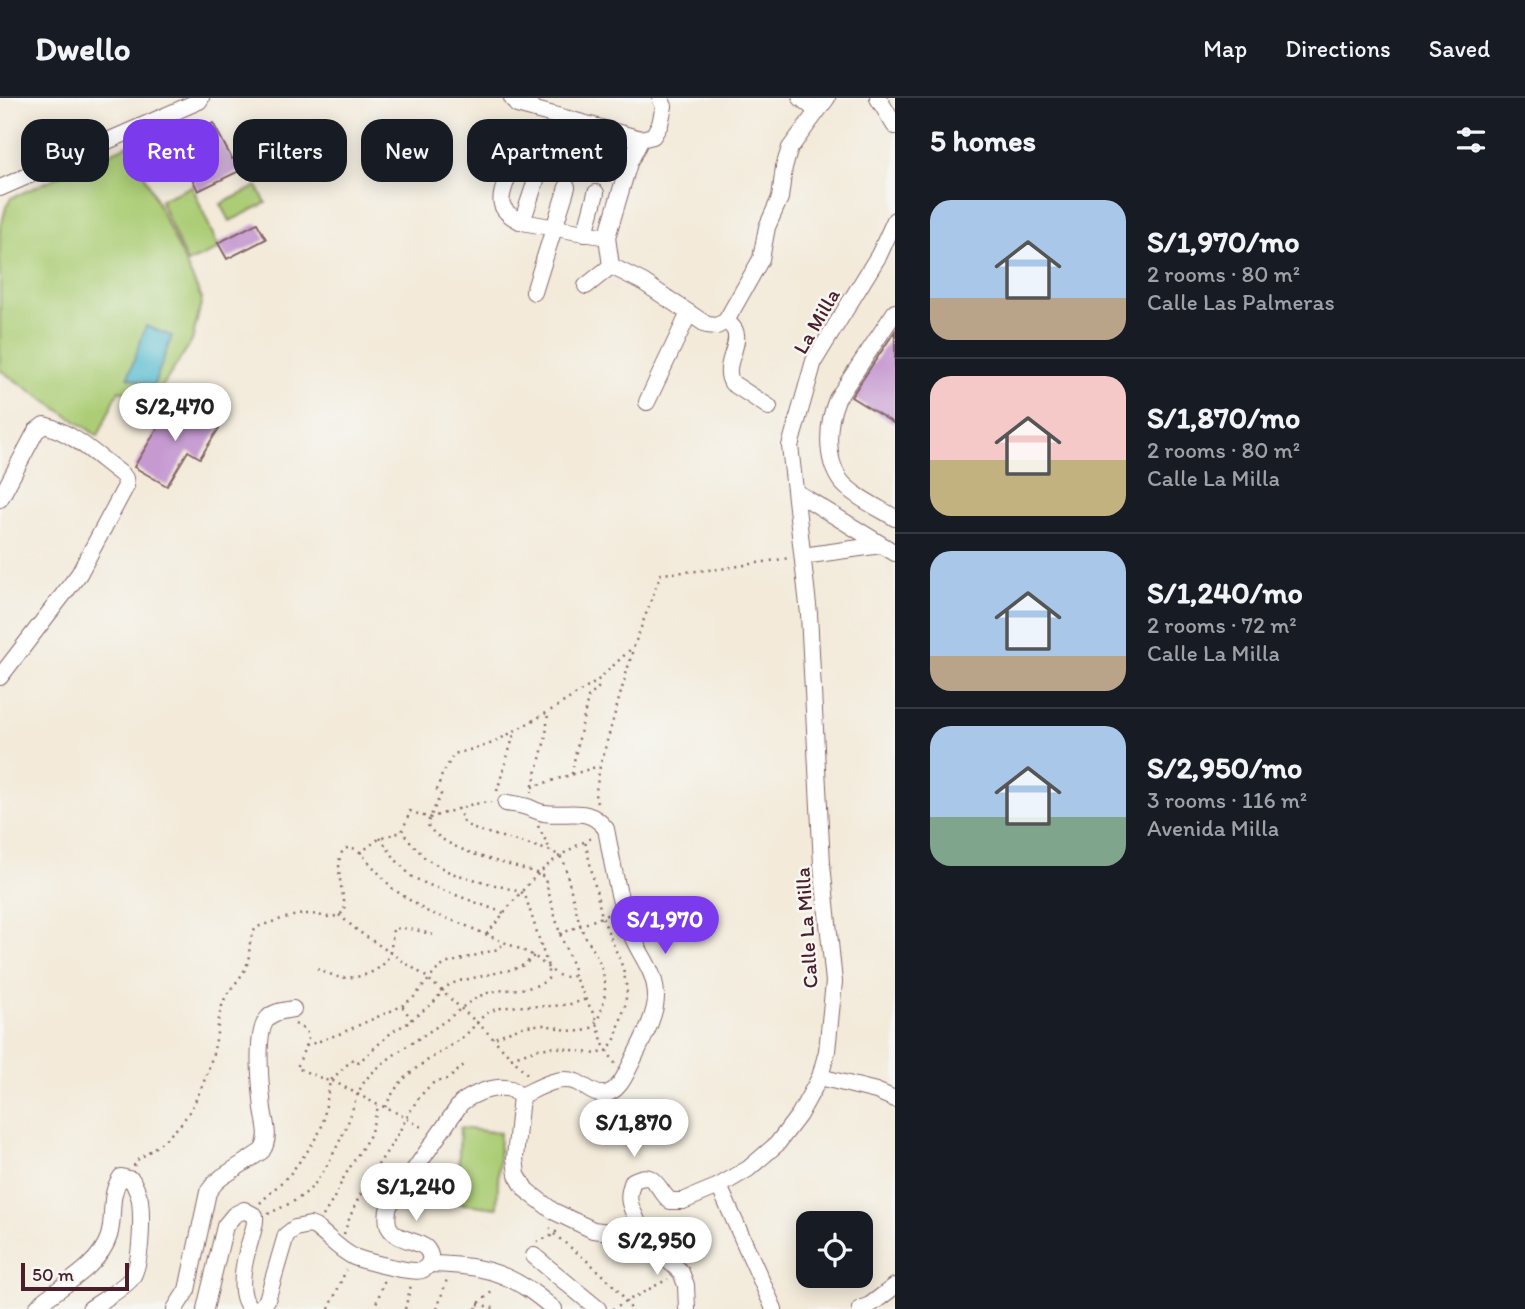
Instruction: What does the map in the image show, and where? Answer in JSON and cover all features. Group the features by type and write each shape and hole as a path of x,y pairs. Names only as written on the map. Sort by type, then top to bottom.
{"street":[{"path":"0,188 201,98"},
{"path":"512,98 517,105 641,139 653,136 660,124 664,106 658,99"},
{"path":"801,98 817,111"},
{"path":"611,266 643,282 707,325 717,326 726,321 761,259 767,228 780,198 784,167 790,148 827,98"},
{"path":"878,98 895,126"},
{"path":"611,266 607,237 629,163 641,139"},
{"path":"506,182 500,198 503,210 510,216 522,222 607,237"},
{"path":"522,222 535,182"},
{"path":"534,292 567,187"},
{"path":"585,234 596,193"},
{"name":"La Milla","path":"796,492 790,446 814,361 879,255 895,220"},
{"path":"586,286 611,266"},
{"path":"895,312 838,399 832,412 829,432 833,465 841,481 895,518"},
{"path":"647,402 689,313"},
{"path":"726,321 734,329 736,336 728,377 732,383 769,407"},
{"path":"0,499 36,431 44,425 54,427 77,441 125,478 126,486 79,574 0,677"},
{"path":"796,492 888,549"},
{"name":"Calle La Milla","path":"641,1236 628,1201 629,1188 633,1181 641,1176 648,1176 670,1201 682,1201 719,1186 748,1169 776,1144 799,1115 820,1077 827,1051 834,982 822,864 809,614 796,492"},
{"path":"803,556 888,549"},
{"path":"500,802 545,813 590,815 604,827 631,933 652,973 656,999 650,1022 624,1079 615,1089 606,1094 595,1093 567,1080 551,1083 521,1096"},
{"path":"175,1309 187,1290 208,1192 215,1183 262,1151 266,1145 268,1138 259,1063 262,1031 266,1019 274,1013 293,1009"},
{"path":"820,1077 876,1091 895,1099"},
{"path":"258,1309 267,1300 286,1235 295,1228 310,1224 346,1252 389,1266 417,1272 424,1269 430,1258 424,1247 402,1238 389,1226 387,1215 395,1195 461,1103 471,1096 498,1088 512,1089 521,1096"},
{"path":"521,1096 515,1158 517,1174 526,1190 553,1211 593,1230 641,1236 681,1272 686,1285 687,1309"},
{"path":"36,1309 98,1258 109,1235 115,1186 121,1177 132,1180 140,1203 138,1268 131,1279 90,1309"},
{"path":"719,1186 774,1309"},
{"path":"205,1309 225,1226 234,1214 244,1210 253,1217 256,1224 250,1239 242,1289 246,1304 251,1309"},
{"path":"534,1256 598,1309"},
{"path":"429,1264 481,1267 524,1286 554,1309"},
{"path":"860,1309 870,1305 895,1286"}],"path":[{"path":"487,934 539,874 560,856 604,827 595,797 600,766 634,646 661,574 720,569 803,556"},
{"path":"624,1079 607,1051 587,999 574,976 544,877 446,843 427,824 441,794 437,790 441,777 454,754 488,745 548,712 596,682 634,646"},
{"path":"572,774 588,698 599,687 596,682"},
{"path":"548,712 546,736 532,787 531,808 551,851"},
{"path":"402,832 410,811 429,818 458,808 500,802 503,774 515,731"},
{"path":"532,787 600,766"},
{"path":"458,808 461,820 474,829 560,856 564,862 580,926 604,976 605,1001 597,1022 591,1028 583,1031 524,1026 493,1039"},
{"path":"359,853 380,838 402,832"},
{"path":"253,1217 297,1199 311,1188 338,1146 357,1093 372,1073 445,1022 460,1008 490,992 534,986 548,979 548,967 527,899 522,892 451,873 425,858 402,832"},
{"path":"380,838 412,877 504,913"},
{"path":"511,1058 537,1049 555,1047 596,1054 607,1051 615,1040 627,990 623,968 602,917 585,841"},
{"path":"132,1180 136,1161 180,1125 205,1080 215,1045 222,1003 248,965 252,933 257,927 303,914 328,917 344,911 339,871 342,853 347,848 353,848 393,889 426,911 487,934 534,956 556,974 563,977 574,976"},
{"path":"560,934 624,908"},
{"path":"339,915 428,979 476,1022 540,1087"},
{"path":"317,969 338,977 354,977 382,966 390,953 393,929 414,929 433,935"},
{"path":"306,1046 402,1006 445,964 498,949 505,942"},
{"path":"253,1217 263,1199 290,1174 320,1131 330,1081 353,1059 359,1062 387,1036 436,1000 449,985 514,969 534,956"},
{"path":"385,1107 400,1082 433,1056 461,1039 481,1017 498,1009 562,1006 587,999"},
{"path":"402,1006 412,1020"},
{"path":"293,1009 295,1025 304,1029 309,1036 297,1068 357,1093 412,1120 437,1136"},
{"path":"329,1309 346,1252 350,1214 359,1195 416,1101 433,1084 446,1080 464,1065"},
{"path":"315,1227 370,1135 379,1105"},
{"path":"548,1226 594,1267 631,1309"},
{"path":"534,1256 537,1254 535,1242 554,1234"},
{"path":"437,1309 449,1276 450,1265"},
{"path":"374,1309 389,1266"},
{"path":"405,1309 413,1271"},
{"path":"612,1309 681,1272"},
{"path":"475,1309 508,1277"},
{"path":"478,1304 497,1309"}],"green space":[{"path":"123,147 123,182 148,182 202,299 192,341 152,402 119,390 98,436 0,370 0,230 11,198 46,182 109,182 109,154"},
{"path":"192,186 219,249 187,263 160,200"},
{"path":"257,186 266,203 230,221 221,204"},
{"path":"460,1128 500,1133 497,1208 457,1203"}],"water":[{"path":"146,326 172,336 153,387 128,377"}],"building":[{"path":"219,134 233,159 233,174 219,181"},
{"path":"194,182 217,182 198,191"},
{"path":"257,223 266,239 227,259 218,243"},
{"path":"895,331 895,424 851,397"},
{"path":"174,401 219,428 200,458 188,451 167,486 134,467"}]}
